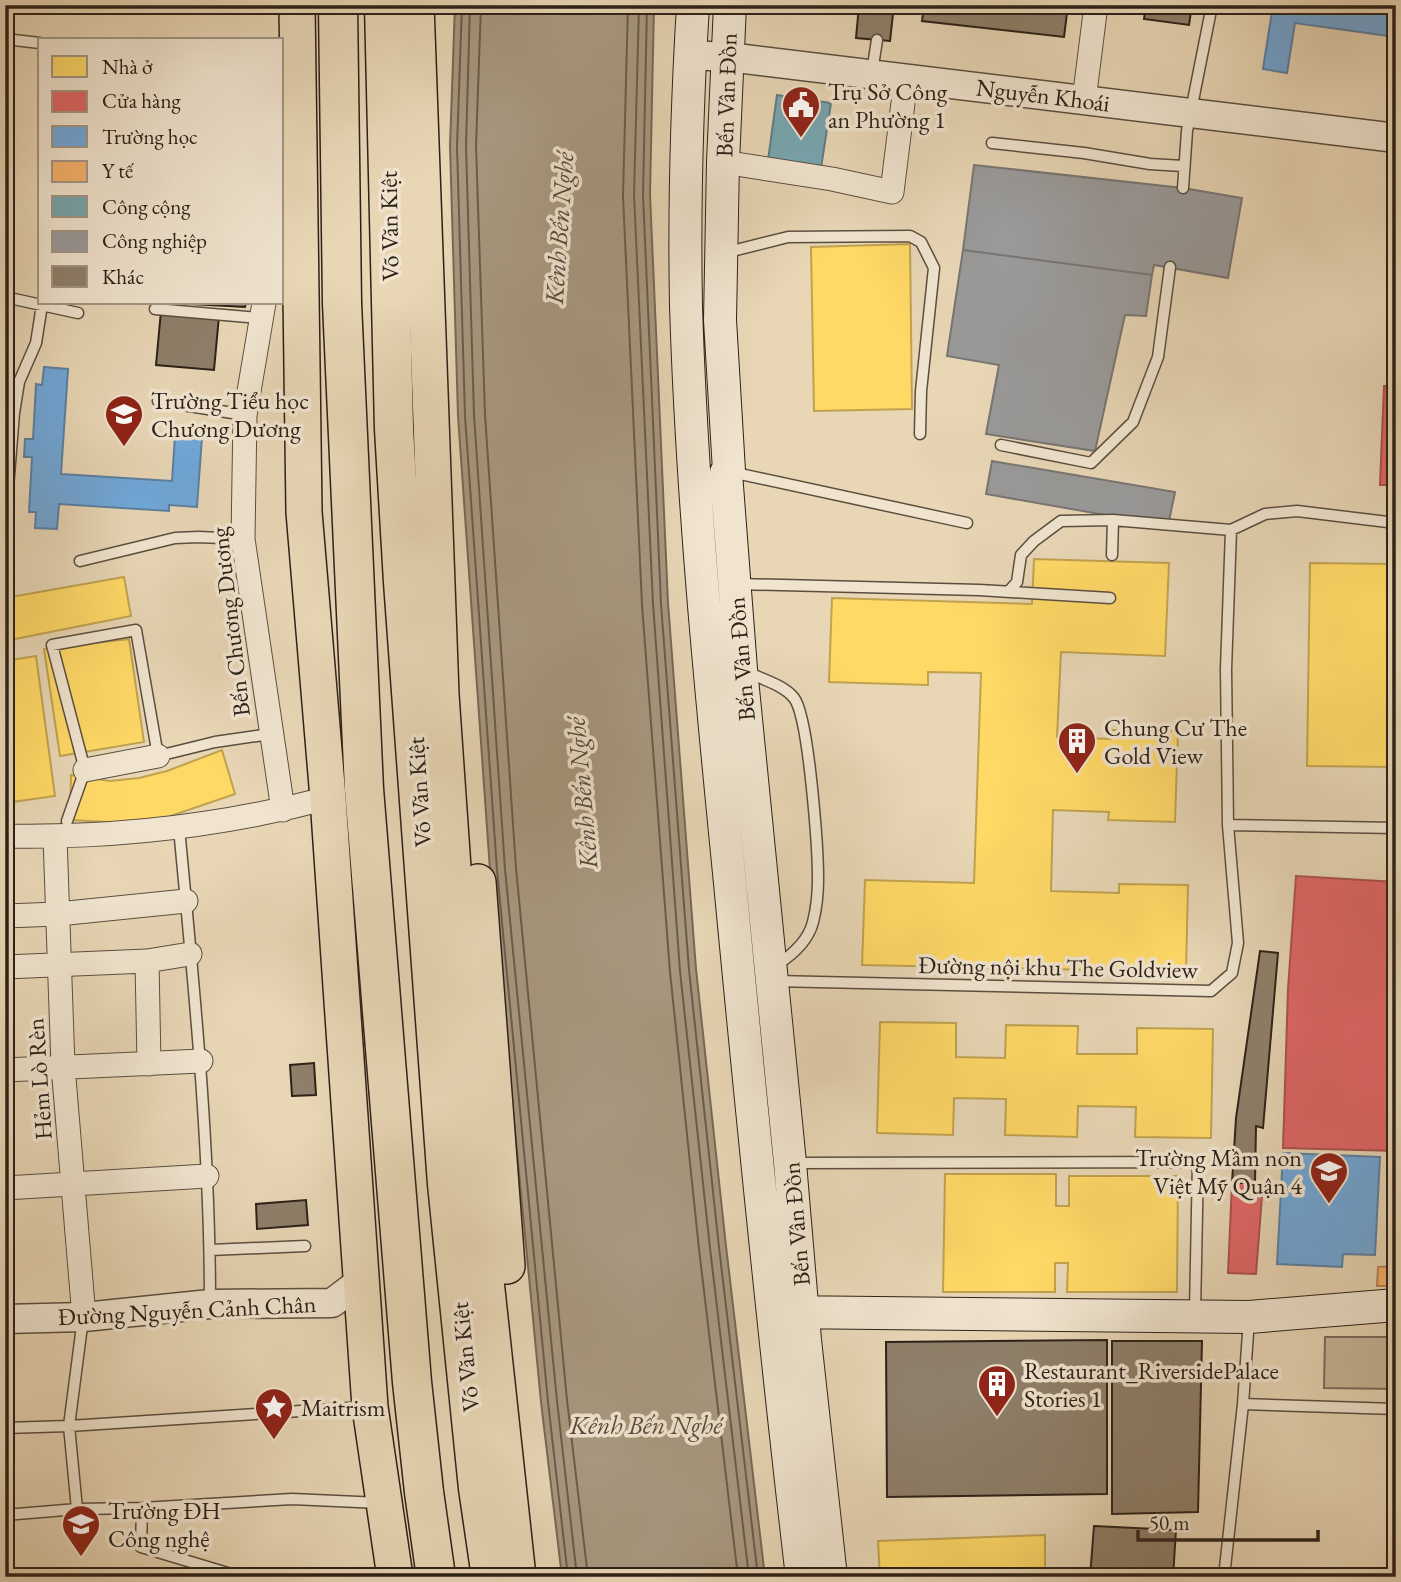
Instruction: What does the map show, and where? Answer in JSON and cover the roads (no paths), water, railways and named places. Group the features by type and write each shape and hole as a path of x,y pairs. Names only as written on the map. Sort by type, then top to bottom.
{"highway":[{"name":"Võ Văn Kiệt","path":"338,5 342,303 364,789 412,1382 436,1577"},
{"name":"Võ Văn Kiệt","path":"390,9 394,429 403,582 447,1184 478,1488 491,1577"}],"main road":[{"path":"297,5 293,74 299,202 304,512 328,798 370,1407 395,1577"},
{"name":"Bến Vân Đồn","path":"692,5 686,304 706,642 771,1311 802,1577"},
{"name":"Bến Vân Đồn","path":"730,5 720,320 729,471 726,473 741,669 770,976 831,1577"},
{"name":"Võ Văn Kiệt","path":"390,9 474,1170 518,1577"},
{"name":"Võ Văn Kiệt","path":"441,695 469,762 510,1305 542,1577"},
{"name":"Bến Vân Đồn","path":"771,1311 1249,1317 1396,1305"}],"street":[{"path":"1084,100 1096,5"},
{"name":"Nguyễn Khoái","path":"690,55 728,57 1396,138"},
{"path":"723,162 832,179 892,192 906,79"},
{"path":"284,224 299,202"},
{"name":"Bến Chương Dương","path":"262,310 245,415 243,540 283,810"},
{"path":"85,770 158,756"},
{"path":"5,836 61,829 179,828 283,810 328,798"},
{"name":"Hẻm Lò Rèn","path":"61,829 58,914 62,1066 83,1317"},
{"path":"5,916 58,914 186,901"},
{"path":"5,967 147,961 190,954"},
{"path":"147,961 149,1064"},
{"path":"5,1070 201,1061"},
{"path":"5,1188 207,1176"},
{"name":"Đường Nguyễn Cảnh Chân","path":"5,1319 83,1317 210,1304 332,1303 361,1281"},
{"path":"332,1303 364,1327"}],"lane":[{"path":"1183,188 1190,113 1212,5"},
{"path":"5,38 38,43"},
{"path":"872,75 877,40"},
{"path":"992,142 1150,164 1183,166"},
{"path":"721,253 788,237 815,235 910,236 921,242 934,268 921,391 920,434"},
{"path":"1001,445 1091,463 1133,422 1158,357 1170,267"},
{"path":"5,297 38,303"},
{"path":"6,513 19,382 36,343 42,304 78,313"},
{"path":"155,309 262,310"},
{"path":"158,401 245,415"},
{"path":"729,471 967,523"},
{"path":"1009,591 1017,582 1021,555 1060,521 1113,520 1231,530 1265,514 1297,511 1396,523"},
{"path":"1112,555 1113,520"},
{"name":"Đường nội khu The Goldview","path":"770,976 1211,991 1232,973 1238,943 1228,825 1226,669 1231,530"},
{"path":"80,561 175,538 243,540"},
{"path":"735,584 1009,591 1110,598"},
{"path":"61,829 85,770 52,645 136,630 158,756 215,742 270,734"},
{"path":"741,669 785,690 795,699 801,716 813,808 818,880 813,925 795,953 770,976"},
{"path":"1228,825 1396,828"},
{"path":"179,828 201,1061 210,1304"},
{"path":"790,1163 1198,1162 1195,1316"},
{"path":"210,1250 305,1246"},
{"path":"76,1509 69,1426 83,1317"},
{"path":"1224,1577 1249,1317"},
{"path":"1242,1404 1396,1409"},
{"path":"5,1428 370,1407"},
{"path":"5,1560 6,1515 292,1499 383,1503"},
{"path":"142,1508 141,1547 231,1574 264,1577"},
{"path":"1395,1577 1396,1569"}],"water":[{"name":"Kênh Bến Nghé","path":"455,5 654,5 650,195 668,603 696,969 765,1577 562,1577 541,1402 490,870 458,416 450,146"}],"place":[{"name":"Trụ Sở Công an Phường 1","path":"801,139"},
{"name":"Trường Tiểu học Chương Dương","path":"124,448"},
{"name":"Chung Cư The Gold View","path":"1077,775"},
{"name":"Trường Mầm non Việt Mỹ Quận 4","path":"1329,1205"},
{"name":"Restaurant_RiversidePalace Stories 1","path":"997,1418"},
{"name":"Maitrism","path":"274,1441"},
{"name":"Trường ĐH Công nghệ","path":"81,1558"}]}
